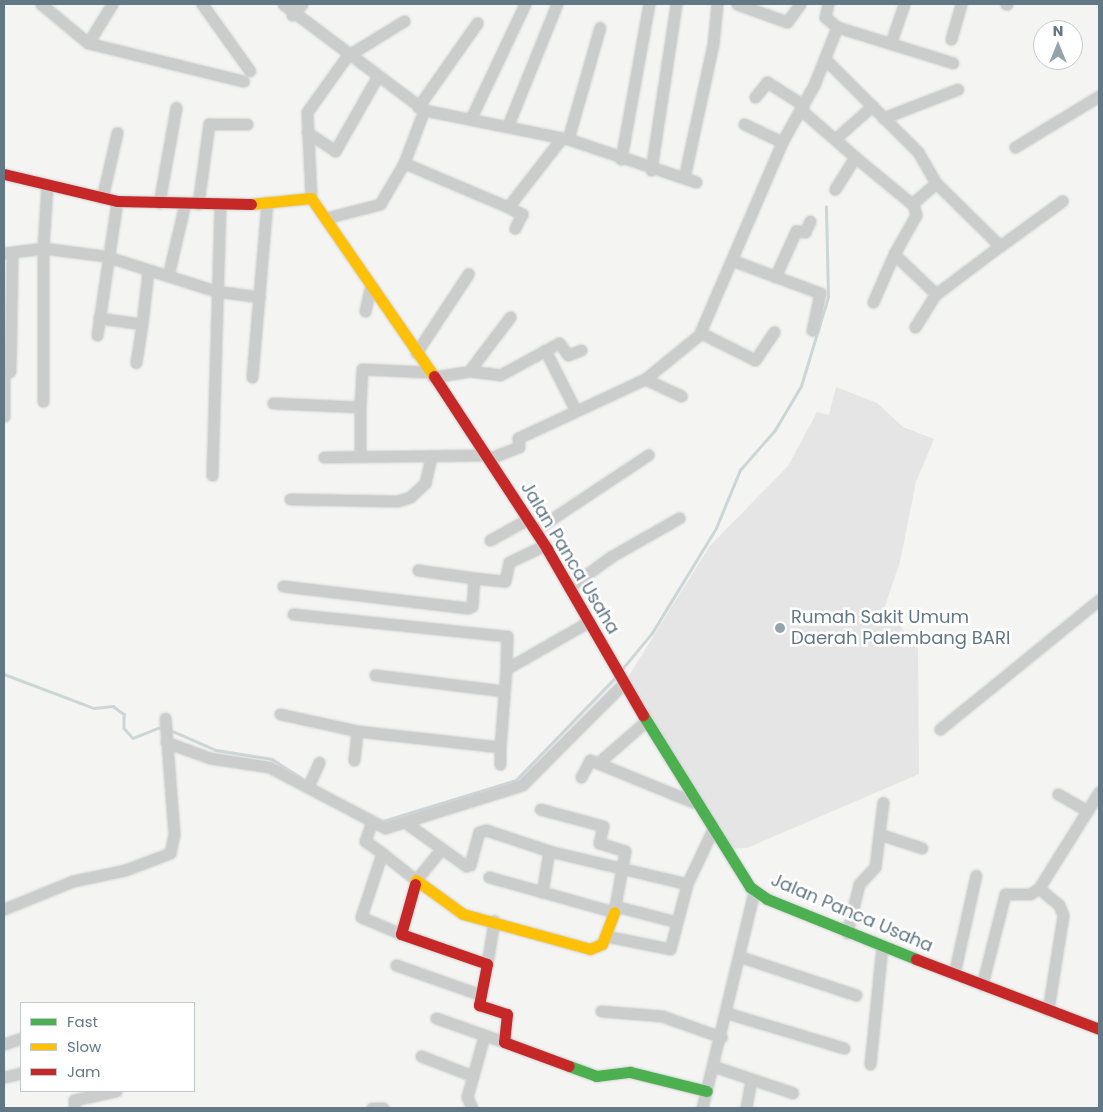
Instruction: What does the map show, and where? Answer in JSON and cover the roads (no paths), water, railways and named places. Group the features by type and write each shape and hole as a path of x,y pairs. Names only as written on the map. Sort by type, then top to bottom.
{"street":[{"path":"41,4 88,43 243,81"},
{"path":"202,4 250,71"},
{"path":"283,4 292,15 421,108 508,125 564,139 651,170 696,182"},
{"path":"292,15 302,4"},
{"path":"471,118 525,4"},
{"path":"508,125 557,4"},
{"path":"621,158 649,4"},
{"path":"651,170 676,4"},
{"path":"684,178 713,44 717,4"},
{"path":"736,4 787,22 800,4"},
{"path":"828,4 824,18 838,28 891,42 953,63"},
{"path":"891,42 904,4"},
{"path":"951,39 961,4"},
{"path":"88,43 109,5"},
{"path":"4,174 116,201 220,205 267,203 311,198 307,112 347,56 404,21"},
{"path":"326,218 380,204 404,163 421,108 477,23"},
{"path":"508,207 564,139 600,26"},
{"path":"324,457 488,456 518,447 518,438 645,379 701,333 734,261 782,142 826,60 838,28"},
{"path":"826,60 922,157 936,183 1000,246"},
{"path":"307,132 335,151 378,77"},
{"path":"755,97 767,82 802,107 855,157 913,204 916,215 894,254 873,302"},
{"path":"883,118 958,89"},
{"path":"1015,147 1099,96"},
{"path":"835,139 872,106"},
{"path":"159,203 176,108"},
{"path":"198,204 208,125 247,124"},
{"path":"744,124 782,142"},
{"path":"102,198 118,133"},
{"path":"835,188 855,157"},
{"path":"404,163 522,214 515,228"},
{"path":"913,204 936,183"},
{"path":"43,401 43,248 47,185"},
{"name":"Jalan Panca Usaha","path":"311,198 488,456 545,545 613,667 693,802 754,891 847,933 1099,1029"},
{"path":"97,335 105,256 116,201"},
{"path":"915,328 936,294 1062,201"},
{"path":"168,276 185,203"},
{"path":"252,378 267,203"},
{"path":"212,476 220,205"},
{"path":"775,277 796,231 806,232 810,221"},
{"path":"4,416 4,375 10,371 8,252 43,248 105,256 216,291 260,297"},
{"path":"894,254 936,294"},
{"path":"734,261 821,294 812,330"},
{"path":"136,363 148,271"},
{"path":"416,353 468,274"},
{"path":"365,311 371,286"},
{"path":"469,371 510,317"},
{"path":"99,318 142,324"},
{"path":"701,333 755,360 774,332"},
{"path":"360,456 362,369 431,374 469,371 506,374 560,343 568,355 581,350"},
{"path":"546,350 576,411"},
{"path":"645,379 681,396"},
{"path":"273,403 360,406"},
{"path":"535,530 648,455"},
{"path":"290,499 397,501 410,497 425,483 431,456"},
{"path":"569,588 612,556 679,518"},
{"path":"490,540 528,519"},
{"path":"418,570 505,581 509,562 545,545"},
{"path":"283,586 468,608 474,578"},
{"path":"940,729 1099,600"},
{"path":"293,614 507,636 500,764"},
{"path":"506,669 588,622"},
{"path":"376,675 504,691"},
{"path":"4,909 72,881 116,873 170,853 174,834 165,728 210,758 270,767 311,783 371,824 385,828 406,823 522,785 622,682"},
{"path":"280,714 357,731 500,747"},
{"path":"598,763 645,722"},
{"path":"354,760 357,731"},
{"path":"581,777 589,761 598,763 693,802"},
{"path":"311,783 319,762"},
{"path":"982,985 1005,894 1030,894 1038,888 1099,792"},
{"path":"1058,794 1087,811"},
{"path":"847,933 859,884 875,867 883,802"},
{"path":"371,824 365,841 463,914 590,949 599,947 606,936 614,909 623,868 624,850 599,843 604,827 540,809"},
{"path":"406,823 468,866 479,832 486,830 549,851 686,884"},
{"path":"606,936 668,951 686,884 712,831"},
{"path":"879,834 922,848"},
{"path":"401,934 416,880 442,849"},
{"path":"542,892 549,851"},
{"path":"382,853 361,917 401,934 488,964"},
{"path":"954,974 976,875"},
{"path":"489,877 542,892 677,922"},
{"path":"1038,888 1059,905 1063,915 1048,1010"},
{"path":"702,1108 741,957 754,891"},
{"path":"494,921 480,1006 509,1017 504,1042"},
{"path":"870,1064 882,946"},
{"path":"741,957 856,995"},
{"path":"396,966 481,995"},
{"path":"601,1011 662,1016 721,1037"},
{"path":"727,1013 844,1048"},
{"path":"436,1018 596,1076 630,1072 707,1091"},
{"path":"472,1108 467,1099 484,1036"},
{"path":"4,1044 20,1038"},
{"path":"421,1056 473,1076"},
{"path":"713,1066 793,1093"},
{"path":"4,1077 20,1073"},
{"path":"746,1108 751,1080"},
{"path":"74,1108 74,1100 111,1092"},
{"path":"372,1108 383,1108"}],"waterway":[{"path":"623,668 652,633 716,528 740,470 775,430 801,386 828,297 826,207"},
{"path":"4,674 94,708 113,706 124,714 124,728 133,738 163,726"},
{"path":"383,821 516,780 615,678"},
{"path":"170,730 216,750 272,759 301,778"}],"place":[{"name":"Rumah Sakit Umum Daerah Palembang BARI","path":"780,628"}]}
